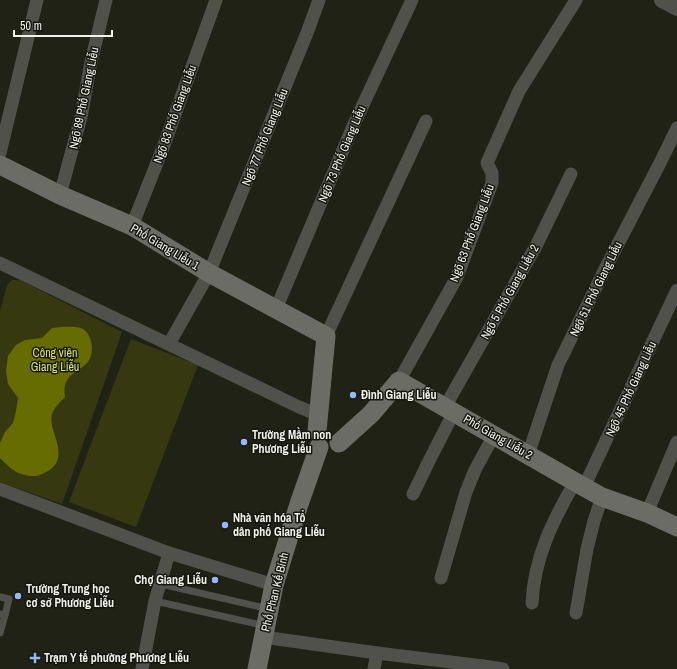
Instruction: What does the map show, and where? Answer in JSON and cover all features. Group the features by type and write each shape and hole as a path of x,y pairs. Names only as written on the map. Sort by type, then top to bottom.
{"main road":[{"name":"Phố Giang Liễu 1","path":"0,165 60,195 132,226 209,273 326,336"},
{"name":"Phố Phan Kế Bính","path":"257,669 274,585 299,504 318,431 326,336"},
{"name":"Phố Giang Liễu 2","path":"399,381 602,497 648,513 677,527"},
{"path":"318,431 326,450 331,450 371,414 399,381"}],"street":[{"path":"0,153 37,0"},
{"name":"Ngõ 89 Phố Giang Liễu","path":"60,195 82,117 91,62 106,0"},
{"name":"Ngõ 83 Phố Giang Liễu","path":"132,226 164,145 216,0"},
{"name":"Ngõ 77 Phố Giang Liễu","path":"168,344 209,273 308,33 319,0"},
{"name":"Ngõ 73 Phố Giang Liễu","path":"276,309 354,124 412,0"},
{"name":"Ngõ 63 Phố Giang Liễu","path":"399,381 457,277 492,183 492,174 488,164 519,91 576,0"},
{"path":"662,0 677,8"},
{"path":"326,336 426,121"},
{"name":"Ngõ 51 Phố Giang Liễu","path":"528,455 558,365 677,128"},
{"name":"Ngõ 5 Phố Giang Liễu 2","path":"413,494 429,461 450,410 536,246 571,174"},
{"path":"0,263 299,407 318,431"},
{"name":"Ngõ 45 Phố Giang Liễu","path":"532,603 540,554 551,527 580,484 677,290"},
{"path":"441,578 466,492 475,470 494,435"},
{"path":"648,513 677,442"},
{"path":"0,490 169,552 274,585"},
{"path":"576,613 587,549 602,497"},
{"path":"142,669 155,601 169,552"},
{"path":"266,624 376,653 483,668 503,669"},
{"path":"374,669 376,653"}],"lane":[{"path":"161,584 266,624"},
{"path":"0,597 9,599 2,615 0,633"},
{"path":"155,601 266,624"}],"green space":[{"name":"Công viên Giang Liễu","path":"12,280 20,280 122,332 62,504 0,482 0,312 7,285"},
{"path":"131,339 198,365 136,527 69,502"}],"shaded area":[{"path":"78,327 86,332 92,345 90,359 68,379 64,392 65,397 52,414 51,420 58,451 58,458 55,465 48,471 38,476 21,474 12,469 0,458 0,443 5,432 13,423 18,398 8,384 6,371 8,356 16,345 25,340 42,338 52,328"}],"place":[{"name":"Đình Giang Liễu","path":"353,395"},
{"name":"Trường Mầm non Phương Liễu","path":"244,442"},
{"name":"Nhà văn hóa Tổ dân phố Giang Liễu","path":"225,525"},
{"name":"Chợ Giang Liễu","path":"215,580"},
{"name":"Trường Trung học cơ sở Phương Liễu","path":"18,596"},
{"name":"Trạm Y tế phường Phương Liễu","path":"35,658"}]}
